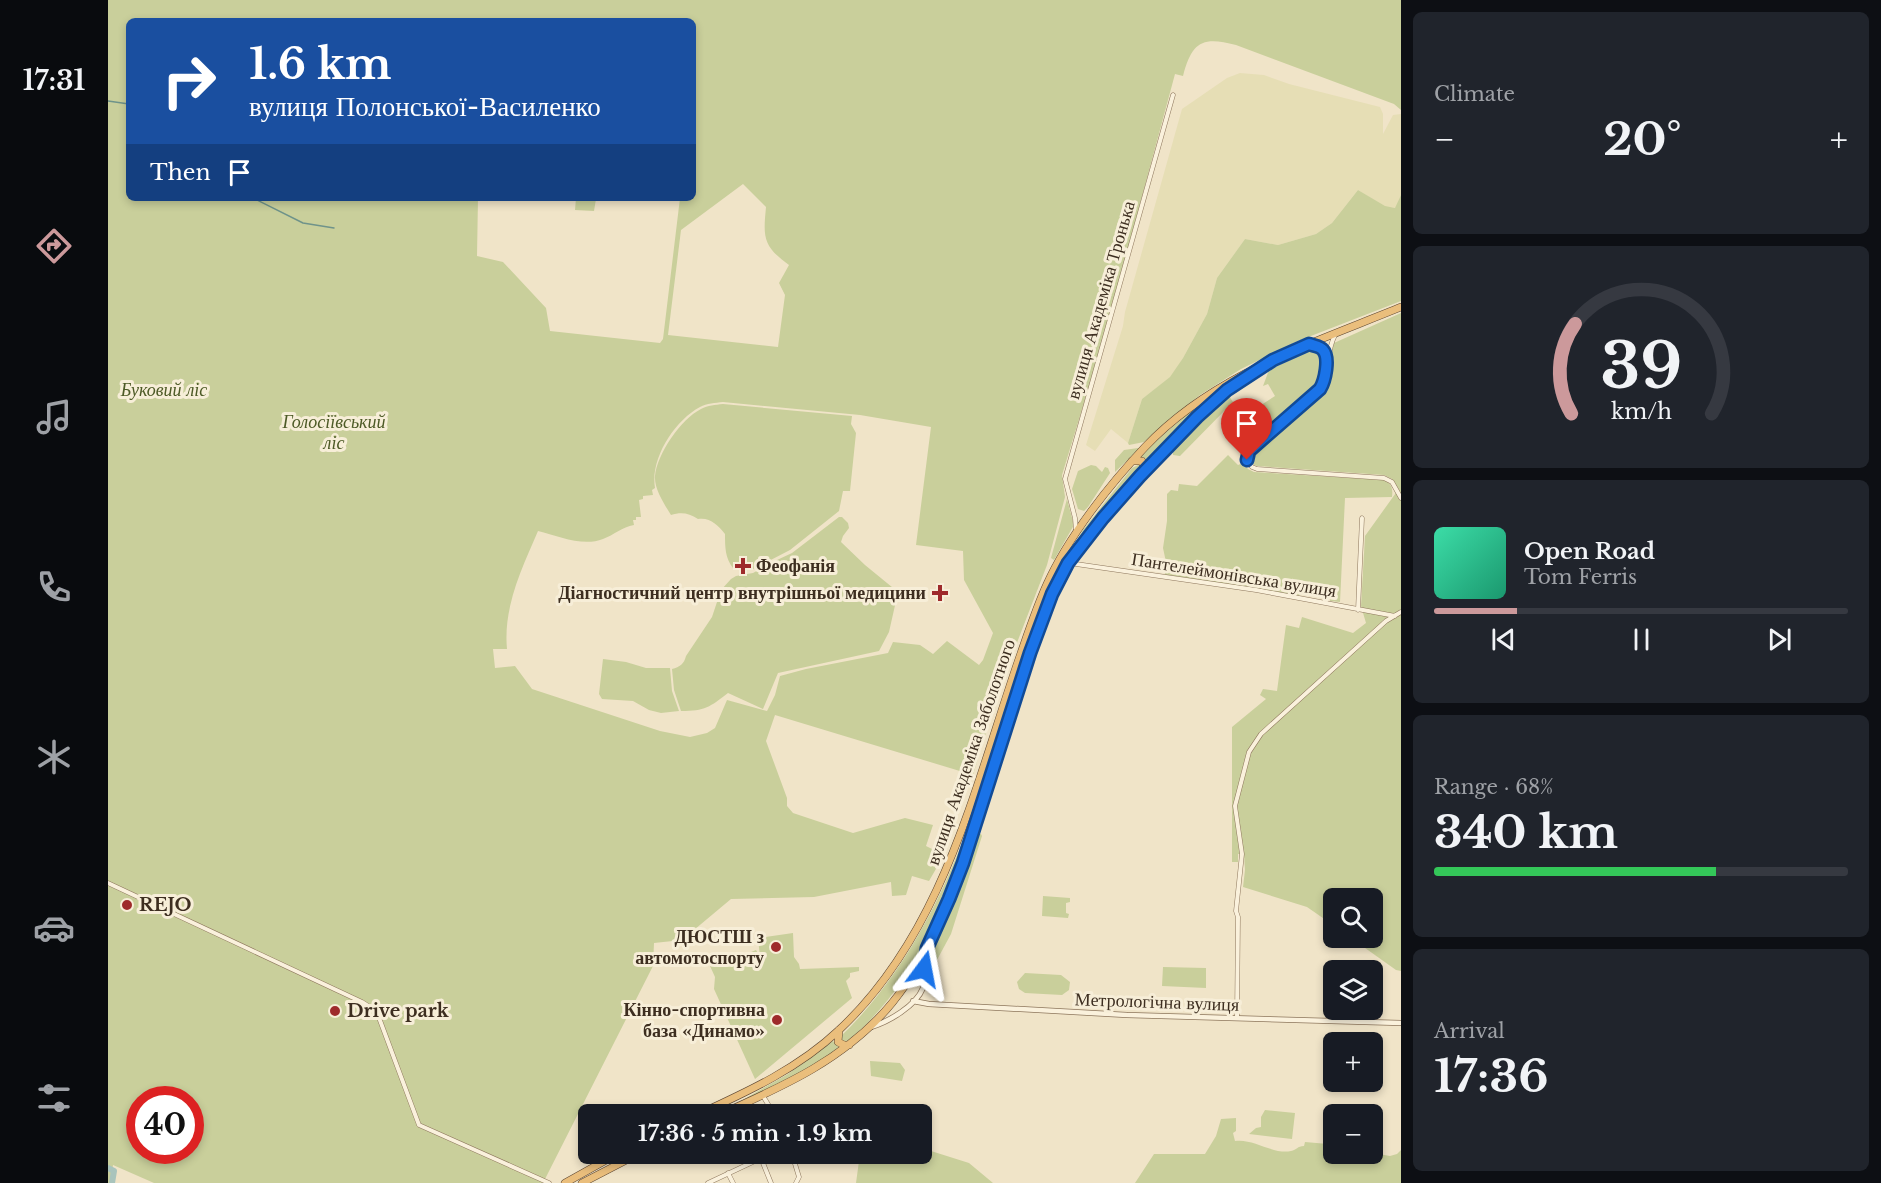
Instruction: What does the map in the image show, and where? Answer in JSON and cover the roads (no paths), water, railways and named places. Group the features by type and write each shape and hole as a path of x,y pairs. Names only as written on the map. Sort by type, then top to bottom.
{"highway":[{"name":"вулиця Академіка Заболотного","path":"719,1104 782,1072 839,1030 869,999 892,969 918,927 946,872 965,825 1005,699 1039,603 1056,565 1091,512 1132,461 1169,424 1246,371 1401,307"},
{"name":"вулиця Академіка Заболотного","path":"743,1104 811,1071 868,1028 901,992 927,948 963,863 1037,632 1052,594 1068,563 1145,470 1212,404 1238,383 1273,360"},
{"path":"1132,461 1142,461 1145,470"},
{"path":"839,1030 838,1042 844,1045 849,1044"},
{"path":"565,1183 599,1164"},
{"path":"582,1183 619,1164"}],"street":[{"name":"вулиця Академіка Тронька","path":"1076,535 1074,512 1065,479 1173,95"},
{"path":"1335,334 1330,345 1320,389 1249,451 1247,456 1249,464 1257,469 1384,478 1392,482 1401,498"},
{"path":"1309,344 1324,351 1326,362"},
{"path":"1074,512 1086,515 1091,512"},
{"path":"1358,610 1362,518"},
{"name":"Пантелеймонівська вулиця","path":"1068,563 1257,590 1395,616"},
{"path":"1237,1018 1238,917 1236,911 1242,854 1235,806 1249,752 1261,734 1386,621 1401,612"},
{"path":"108,883 373,1009 387,1037 419,1125 549,1183"},
{"path":"868,1028 887,1020 913,1002 924,987 927,948"},
{"name":"Метрологічна вулиця","path":"913,1002 930,1005 1073,1013 1401,1023"},
{"path":"763,1095 768,1104"},
{"path":"708,1183 748,1164"},
{"path":"763,1164 771,1183"},
{"path":"795,1164 799,1177 796,1183"},
{"path":"728,1173 733,1183"}],"waterway":[{"path":"108,101 126,104"},
{"path":"259,201 303,223 334,228"},
{"path":"108,1168 114,1171 112,1183"}],"place":[{"name":"Феофанія","path":"743,566"},
{"name":"Діагностичний центр внутрішньої медицини","path":"940,593"},
{"name":"REJO","path":"127,905"},
{"name":"ДЮСТШ з автомотоспорту","path":"776,947"},
{"name":"Drive park","path":"335,1011"},
{"name":"Кінно-спортивна база «Динамо»","path":"777,1020"}],"park label":[{"name":"Буковий ліс","path":"164,390"},
{"name":"Голосіївський ліс","path":"334,432"}]}
